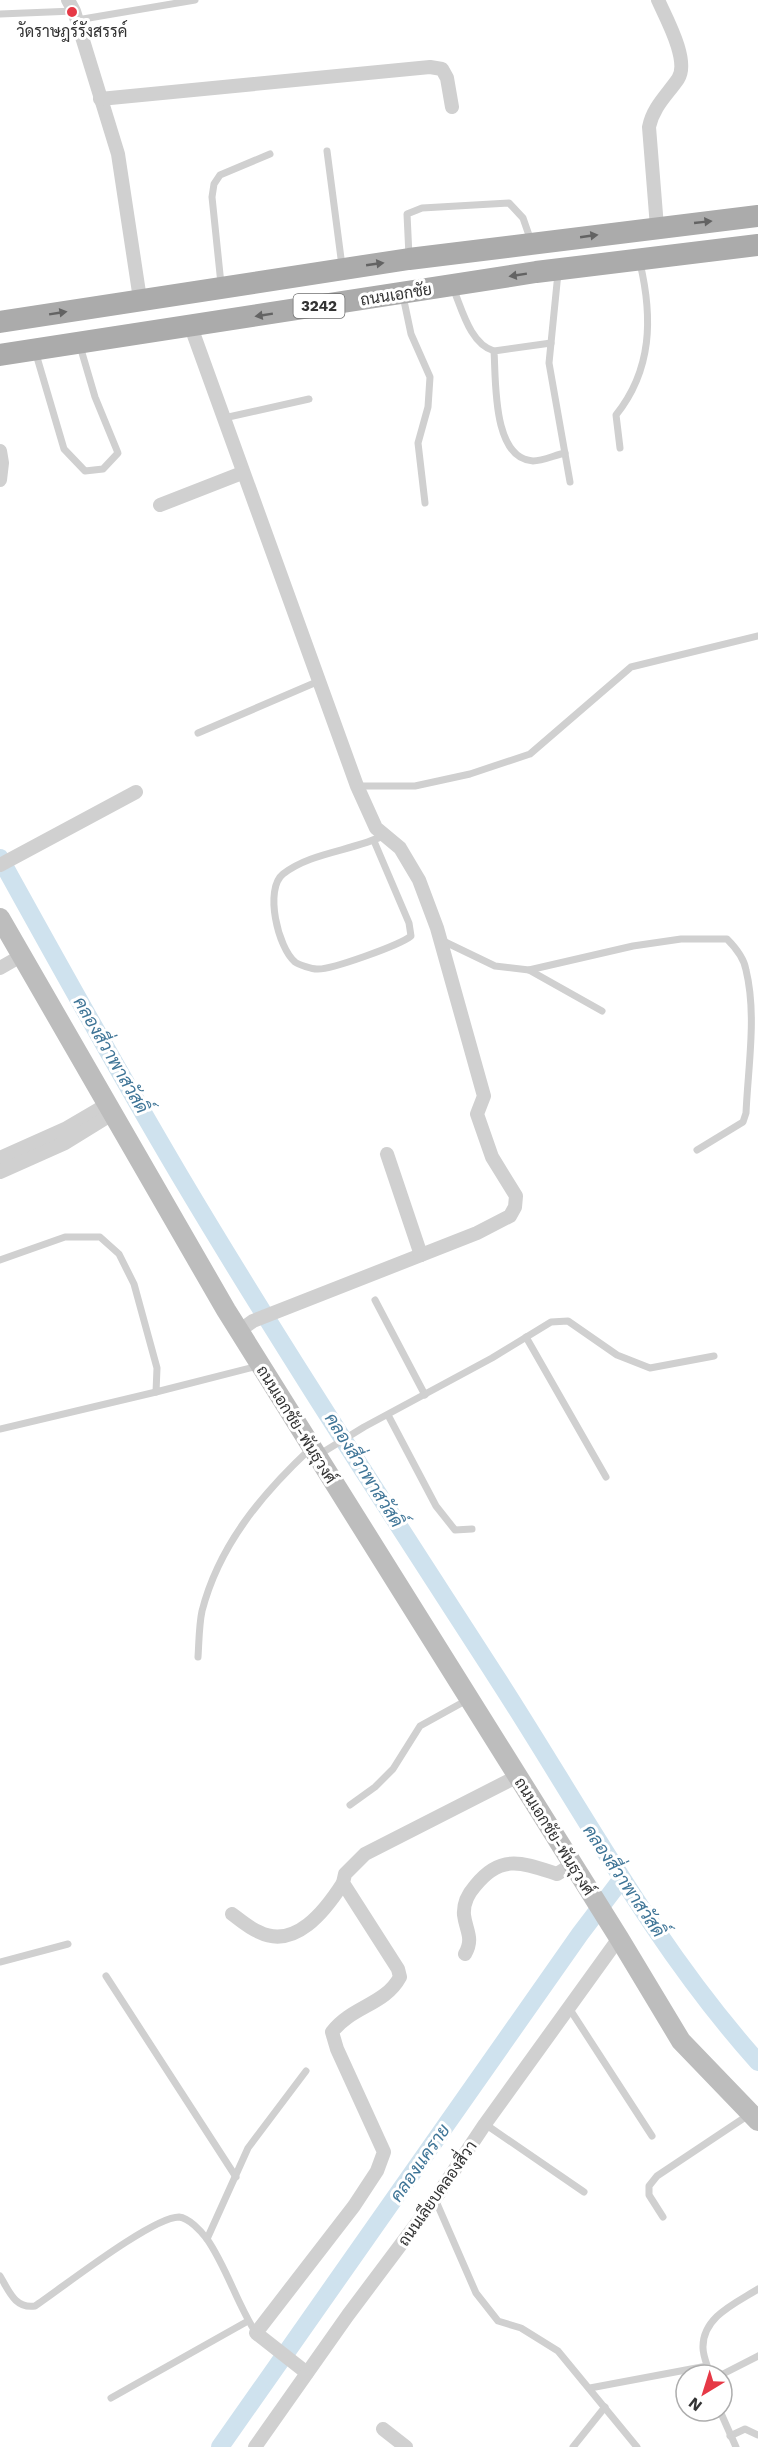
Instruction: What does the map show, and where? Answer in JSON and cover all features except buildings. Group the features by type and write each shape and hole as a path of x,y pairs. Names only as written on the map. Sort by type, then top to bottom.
{"main road":[{"name":"ถนนเอกชัย","path":"0,322 342,268 758,216"},
{"name":"ถนนเอกชัย","path":"0,356 558,269 758,246"}],"street":[{"path":"657,227 649,127 651,115 679,77 682,65 673,33 658,0"},
{"path":"73,10 118,154 140,299"},
{"path":"100,99 430,67 442,69 447,78 452,106"},
{"path":"191,327 357,786 379,838 400,848 419,880 440,940 484,1096 477,1114 492,1157 516,1196 515,1207 510,1216 477,1233 278,1311 246,1326"},
{"path":"0,451 2,463 0,480"},
{"path":"160,505 242,473"},
{"path":"0,865 136,792"},
{"name":"ถนนเอกชัย-พันธุวงศ์","path":"0,918 109,1109 246,1326 261,1365 321,1450 470,1699 681,2041 754,2117"},
{"path":"0,968 21,956"},
{"path":"0,1158 109,1109"},
{"path":"0,1172 65,1143 109,1109"},
{"path":"387,1154 421,1254"},
{"path":"232,1914 259,1933 280,1938 299,1933 330,1902 343,1883 345,1874 365,1854 518,1776"},
{"path":"465,1954 469,1946 470,1933 464,1915 466,1896 483,1875 499,1865 515,1862 557,1874 573,1864"},
{"path":"307,2373 255,2331 354,2206 377,2171 384,2152 337,2049 332,2032 352,2012 365,2008 394,1989 400,1977 398,1969 343,1883"},
{"name":"ถนนเลียบคลองสี่วา","path":"255,2447 435,2199 485,2124 569,2008 614,1929"},
{"path":"383,2429 406,2447"}],"lane":[{"path":"0,14 195,0"},
{"path":"327,151 342,268"},
{"path":"221,286 212,197 214,184 220,175 270,154"},
{"path":"409,259 407,214 422,208 509,203 523,218 532,244"},
{"path":"620,448 616,415 632,395 648,339 646,291 639,261"},
{"path":"558,269 549,363 570,482"},
{"path":"453,286 466,320 480,343 494,351 550,343"},
{"path":"402,293 411,334 430,377 428,407 418,443 424,503"},
{"path":"35,350 64,449 85,471 104,468 118,453 94,397 79,344"},
{"path":"494,351 500,430 514,452 532,461 565,453"},
{"path":"222,418 309,399"},
{"path":"357,786 415,786 470,774 530,754 631,667 758,636"},
{"path":"198,733 319,681"},
{"path":"379,838 409,923 411,936 394,947 318,969 295,962 284,945 272,904 275,886 281,876 296,866 379,838"},
{"path":"440,940 495,966 529,970 633,946 681,939 727,939 736,948 746,968 750,1007 746,1113 743,1122 697,1150"},
{"path":"529,970 602,1011"},
{"path":"0,1260 66,1237 100,1237 119,1254 134,1284 158,1368 156,1392"},
{"path":"375,1300 425,1395"},
{"path":"198,1657 202,1611 219,1566 237,1531 272,1485 321,1450 425,1395 551,1322 568,1321 617,1355 650,1368 714,1356"},
{"path":"526,1337 606,1477"},
{"path":"0,1429 261,1365"},
{"path":"388,1415 436,1506 455,1530 472,1529"},
{"path":"350,1805 375,1787 393,1769 420,1726 470,1699"},
{"path":"0,1962 68,1944"},
{"path":"106,1976 236,2177"},
{"path":"569,2008 651,2136"},
{"path":"207,2239 248,2148 306,2072"},
{"path":"663,2217 649,2195 649,2186 657,2176 754,2117"},
{"path":"485,2124 584,2192"},
{"path":"435,2199 476,2294 498,2321 521,2328 558,2351 637,2447"},
{"path":"0,2276 18,2304 26,2308 35,2306 114,2250 166,2219 181,2217 207,2239 255,2331 111,2398"},
{"path":"706,2363 702,2347 710,2324 720,2312 758,2289"},
{"path":"734,2369 758,2356"},
{"path":"590,2388 674,2372"},
{"path":"573,2447 605,2407"},
{"path":"725,2423 736,2447"},
{"path":"730,2436 745,2429 758,2434"}],"waterway":[{"name":"คลองสี่วาพาสวัสดิ์","path":"0,858 157,1137 296,1366 652,1924 720,2018 758,2062"},
{"name":"คลองเเคราย","path":"220,2447 580,1934 621,1880"}],"place":[{"name":"วัดราษฎร์รังสรรค์","path":"72,12"}]}
